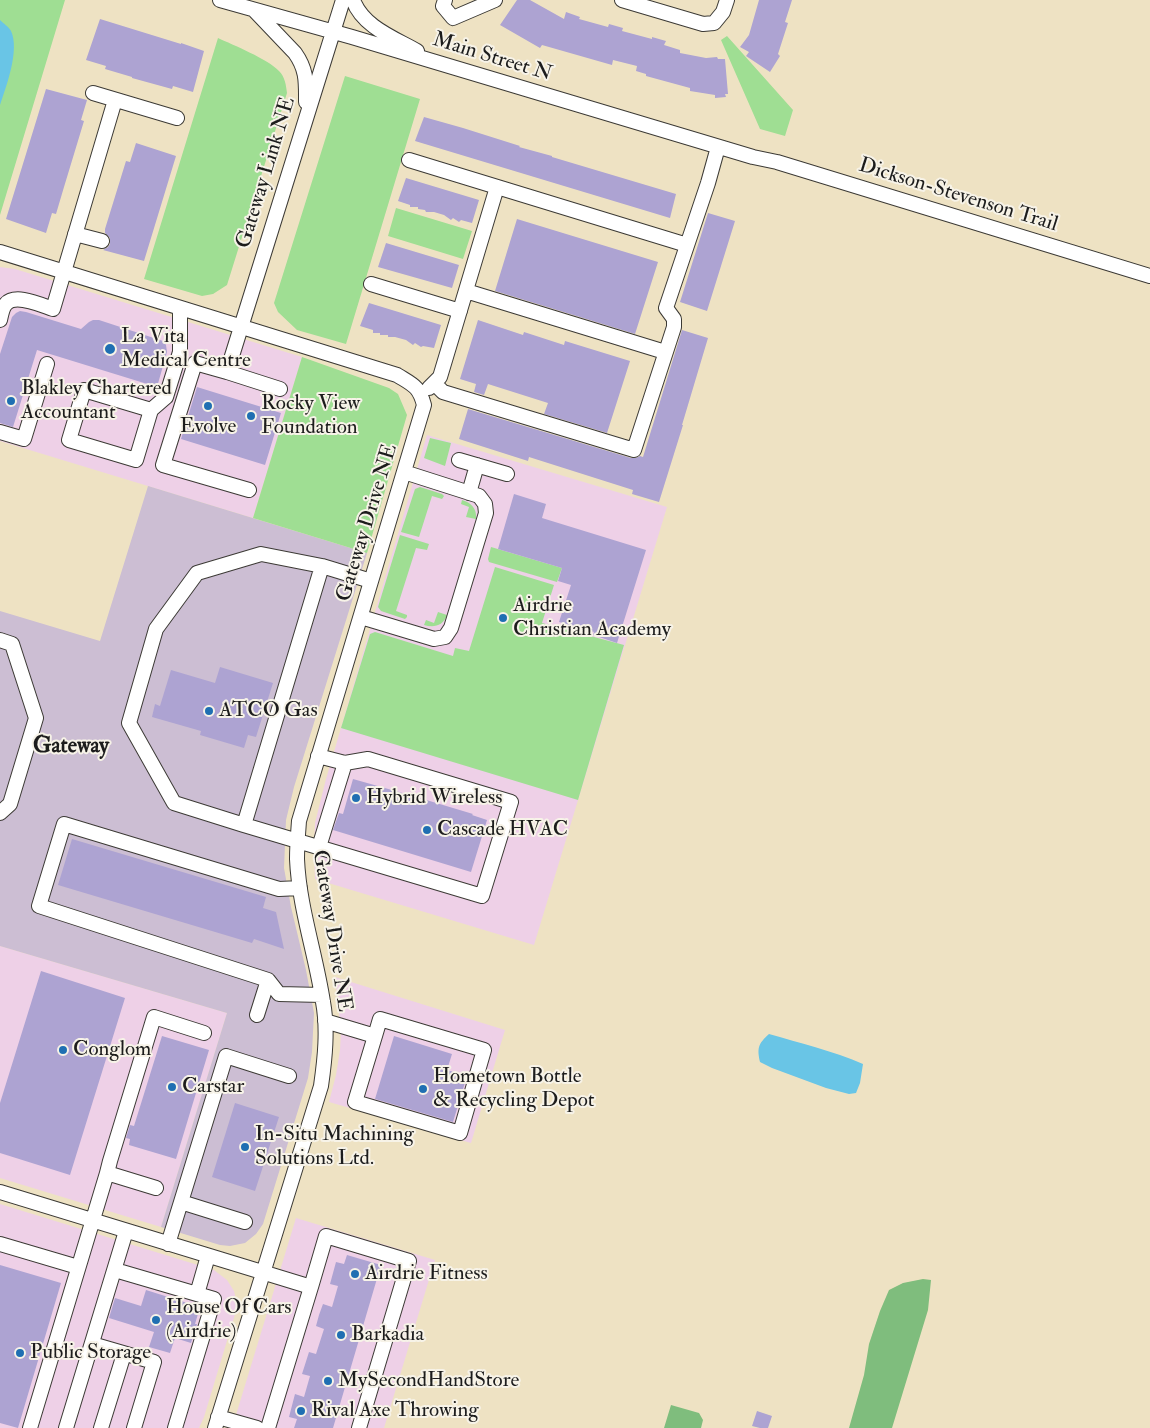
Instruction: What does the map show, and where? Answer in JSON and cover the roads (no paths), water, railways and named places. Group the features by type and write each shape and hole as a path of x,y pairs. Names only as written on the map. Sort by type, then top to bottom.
{"street":[{"name":"Main Street N","path":"220,0 334,32 753,157"},
{"name":"Gateway Link NE","path":"227,372 343,0"},
{"path":"353,0 374,28 444,65"},
{"path":"445,0 443,6 453,18 495,0"},
{"path":"622,0 703,24 714,23 723,12 727,0"},
{"path":"254,10 300,60 306,78 305,120"},
{"path":"93,93 178,118"},
{"path":"0,320 5,305 13,299 21,299 53,309 115,100"},
{"path":"434,383 443,392 634,450 674,327 674,319 666,308 708,183 718,147"},
{"name":"Dickson-Stevenson Trail","path":"753,157 777,162 1150,276"},
{"path":"409,160 687,245"},
{"path":"0,252 397,375 416,386 421,395 440,377 497,187"},
{"path":"75,234 102,241"},
{"path":"371,284 460,311"},
{"path":"466,291 665,352"},
{"path":"151,410 84,390 70,440 136,460 151,410 166,397 180,352 180,309"},
{"path":"249,490 163,465 195,363 280,389"},
{"path":"0,432 24,439 47,364"},
{"name":"Gateway Drive NE","path":"216,1423 321,1086 325,1059 325,1021 322,995 300,888 297,861 299,821 424,405 421,395"},
{"path":"459,460 507,474"},
{"path":"469,493 477,465"},
{"path":"361,616 434,638 445,638 451,628 486,513 485,504 479,496 404,472"},
{"path":"318,756 345,764 368,759 510,802 482,896 174,803 129,723 156,629 197,573 261,554 322,566 371,581"},
{"path":"244,825 322,566"},
{"path":"0,640 12,644 36,718 10,804 0,813"},
{"path":"319,847 345,764"},
{"path":"300,888 279,890 64,824 39,906 268,980 280,994 322,995"},
{"path":"257,1014 268,980"},
{"path":"30,1428 154,1017 204,1033"},
{"path":"380,1020 484,1050 460,1133 356,1102 375,1036 380,1020"},
{"path":"325,1021 375,1036"},
{"path":"168,1244 226,1056 289,1076"},
{"path":"107,1173 156,1188"},
{"path":"0,1192 311,1287"},
{"path":"181,1202 245,1222"},
{"path":"66,1428 126,1231"},
{"path":"268,1428 326,1236 409,1261 359,1428"},
{"path":"0,1244 78,1267"},
{"path":"197,1294 208,1256"},
{"path":"115,1270 214,1299 175,1428"},
{"path":"92,1344 154,1362 134,1428"},
{"path":"101,1428 124,1354"},
{"path":"216,1423 257,1428"}],"water":[{"path":"0,20 11,31 14,48 6,89 0,105"},
{"path":"769,1034 828,1051 863,1064 860,1083 856,1093 849,1094 826,1088 760,1062 759,1046"}],"place":[{"name":"La Vita Medical Centre","path":"110,349"},
{"name":"Blakley Chartered Accountant","path":"11,401"},
{"name":"Evolve","path":"208,406"},
{"name":"Rocky View Foundation","path":"251,416"},
{"name":"Airdrie Christian Academy","path":"503,618"},
{"name":"ATCO Gas","path":"209,711"},
{"name":"Hybrid Wireless","path":"356,798"},
{"name":"Cascade HVAC","path":"427,830"},
{"name":"Conglom","path":"63,1050"},
{"name":"Carstar","path":"172,1087"},
{"name":"Hometown Bottle & Recycling Depot","path":"423,1089"},
{"name":"In-Situ Machining Solutions Ltd.","path":"245,1147"},
{"name":"Airdrie Fitness","path":"355,1274"},
{"name":"House Of Cars (Airdrie)","path":"156,1320"},
{"name":"Barkadia","path":"341,1335"},
{"name":"Public Storage","path":"20,1353"},
{"name":"MySecondHandStore","path":"328,1381"},
{"name":"Rival Axe Throwing","path":"301,1411"}],"district":[{"name":"Gateway","path":"71,747"}]}
